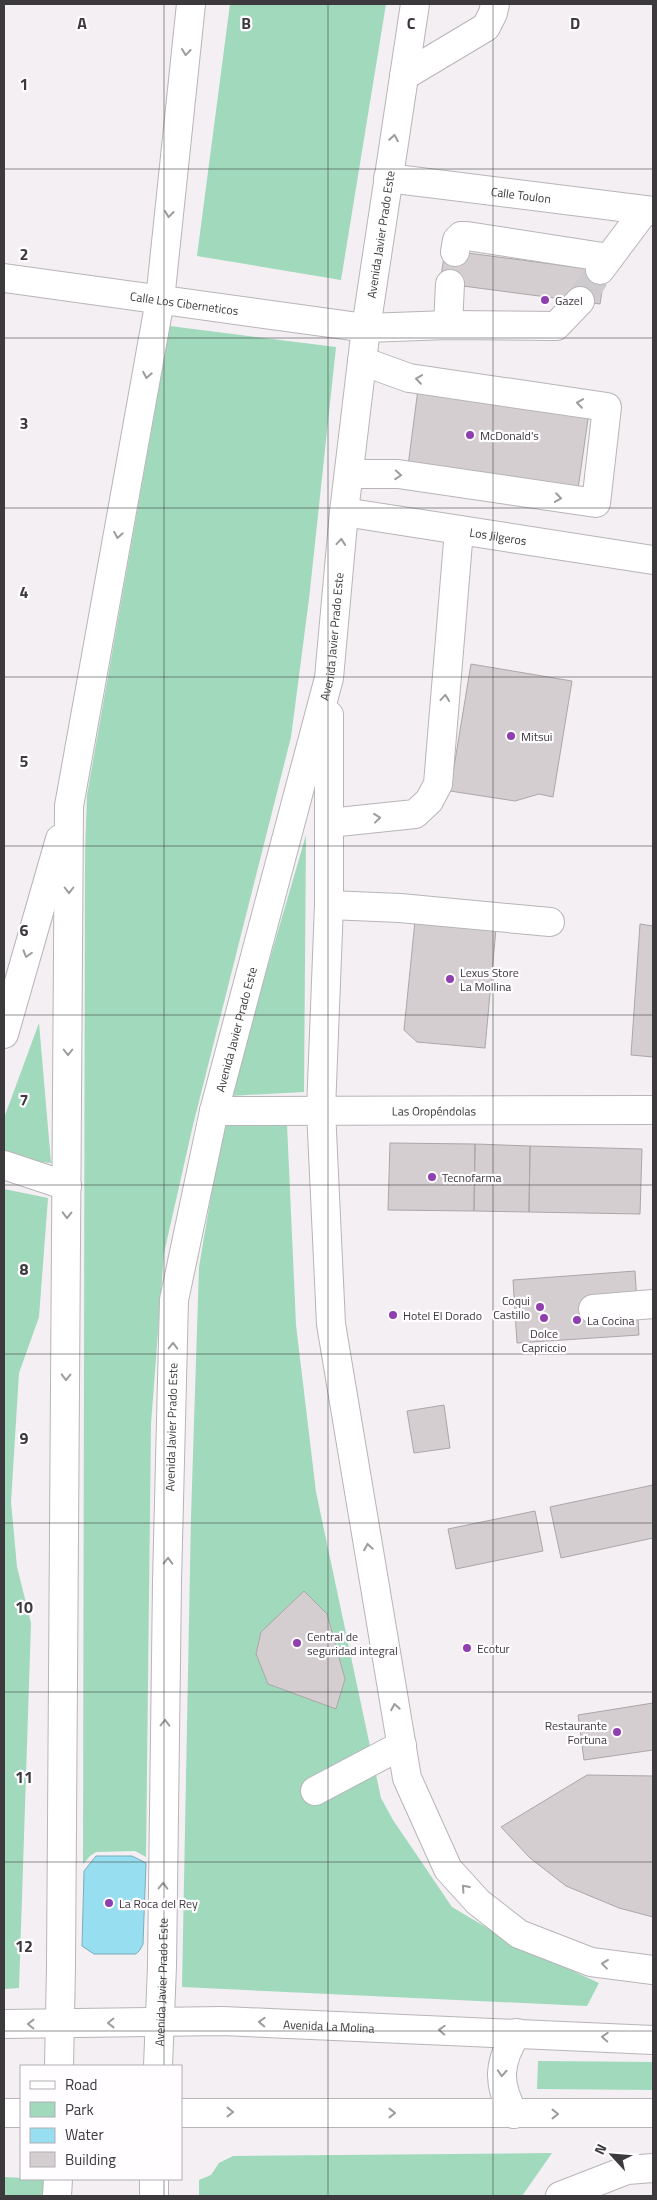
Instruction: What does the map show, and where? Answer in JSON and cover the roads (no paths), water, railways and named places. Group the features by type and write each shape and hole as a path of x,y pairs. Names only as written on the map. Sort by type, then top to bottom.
{"main road":[{"path":"4,1034 70,806 160,300 191,4"},
{"name":"Avenida Javier Prado Este","path":"158,2065 174,1300 214,1111 329,678 344,512 366,328 415,4"},
{"path":"404,76 486,27 494,13 495,4"},
{"name":"Calle Toulon","path":"388,178 649,210"},
{"path":"455,252 457,240 461,236 467,236 604,264 649,210"},
{"name":"Calle Los Ciberneticos","path":"4,278 366,328 448,325 556,326 580,301"},
{"path":"448,325 450,284"},
{"path":"349,474 398,474 596,503 607,406 409,378 362,361"},
{"name":"Los Jilgeros","path":"344,512 653,560"},
{"path":"329,823 415,814 429,801 438,784 459,530"},
{"path":"329,678 329,904 320,1110 331,1324 407,1778 448,1870 478,1902 520,1934 591,1962 653,1970"},
{"path":"58,2065 61,1967 70,806"},
{"path":"329,904 400,908 550,922"},
{"name":"Las Oropéndolas","path":"214,1111 653,1110"},
{"path":"4,1165 68,1186"},
{"path":"593,1308 653,1304"},
{"path":"315,1791 402,1745"},
{"name":"Avenida La Molina","path":"4,2024 278,2022 653,2040"},
{"path":"514,2114 505,2098 502,2082 503,2064 508,2047 517,2033"},
{"path":"4,2113 20,2113"},
{"path":"182,2113 653,2113"},
{"path":"560,2196 626,2170 653,2168"},
{"path":"57,2196 58,2180"},
{"path":"154,2180 154,2196"}],"water":[{"path":"96,1856 132,1856 146,1863 143,1944 136,1954 94,1954 82,1946 84,1871"}],"tunnel":[{"path":"580,301 600,270"}],"place":[{"name":"Gazel","path":"545,300"},
{"name":"McDonald's","path":"470,435"},
{"name":"Mitsui","path":"511,736"},
{"name":"Lexus Store La Mollina","path":"450,979"},
{"name":"Tecnofarma","path":"432,1177"},
{"name":"Coqui Castillo","path":"540,1307"},
{"name":"Hotel El Dorado","path":"393,1315"},
{"name":"Dolce Capriccio","path":"544,1318"},
{"name":"La Cocina","path":"577,1320"},
{"name":"Central de seguridad integral","path":"297,1643"},
{"name":"Ecotur","path":"467,1648"},
{"name":"Restaurante Fortuna","path":"617,1732"},
{"name":"La Roca del Rey","path":"109,1903"}]}
